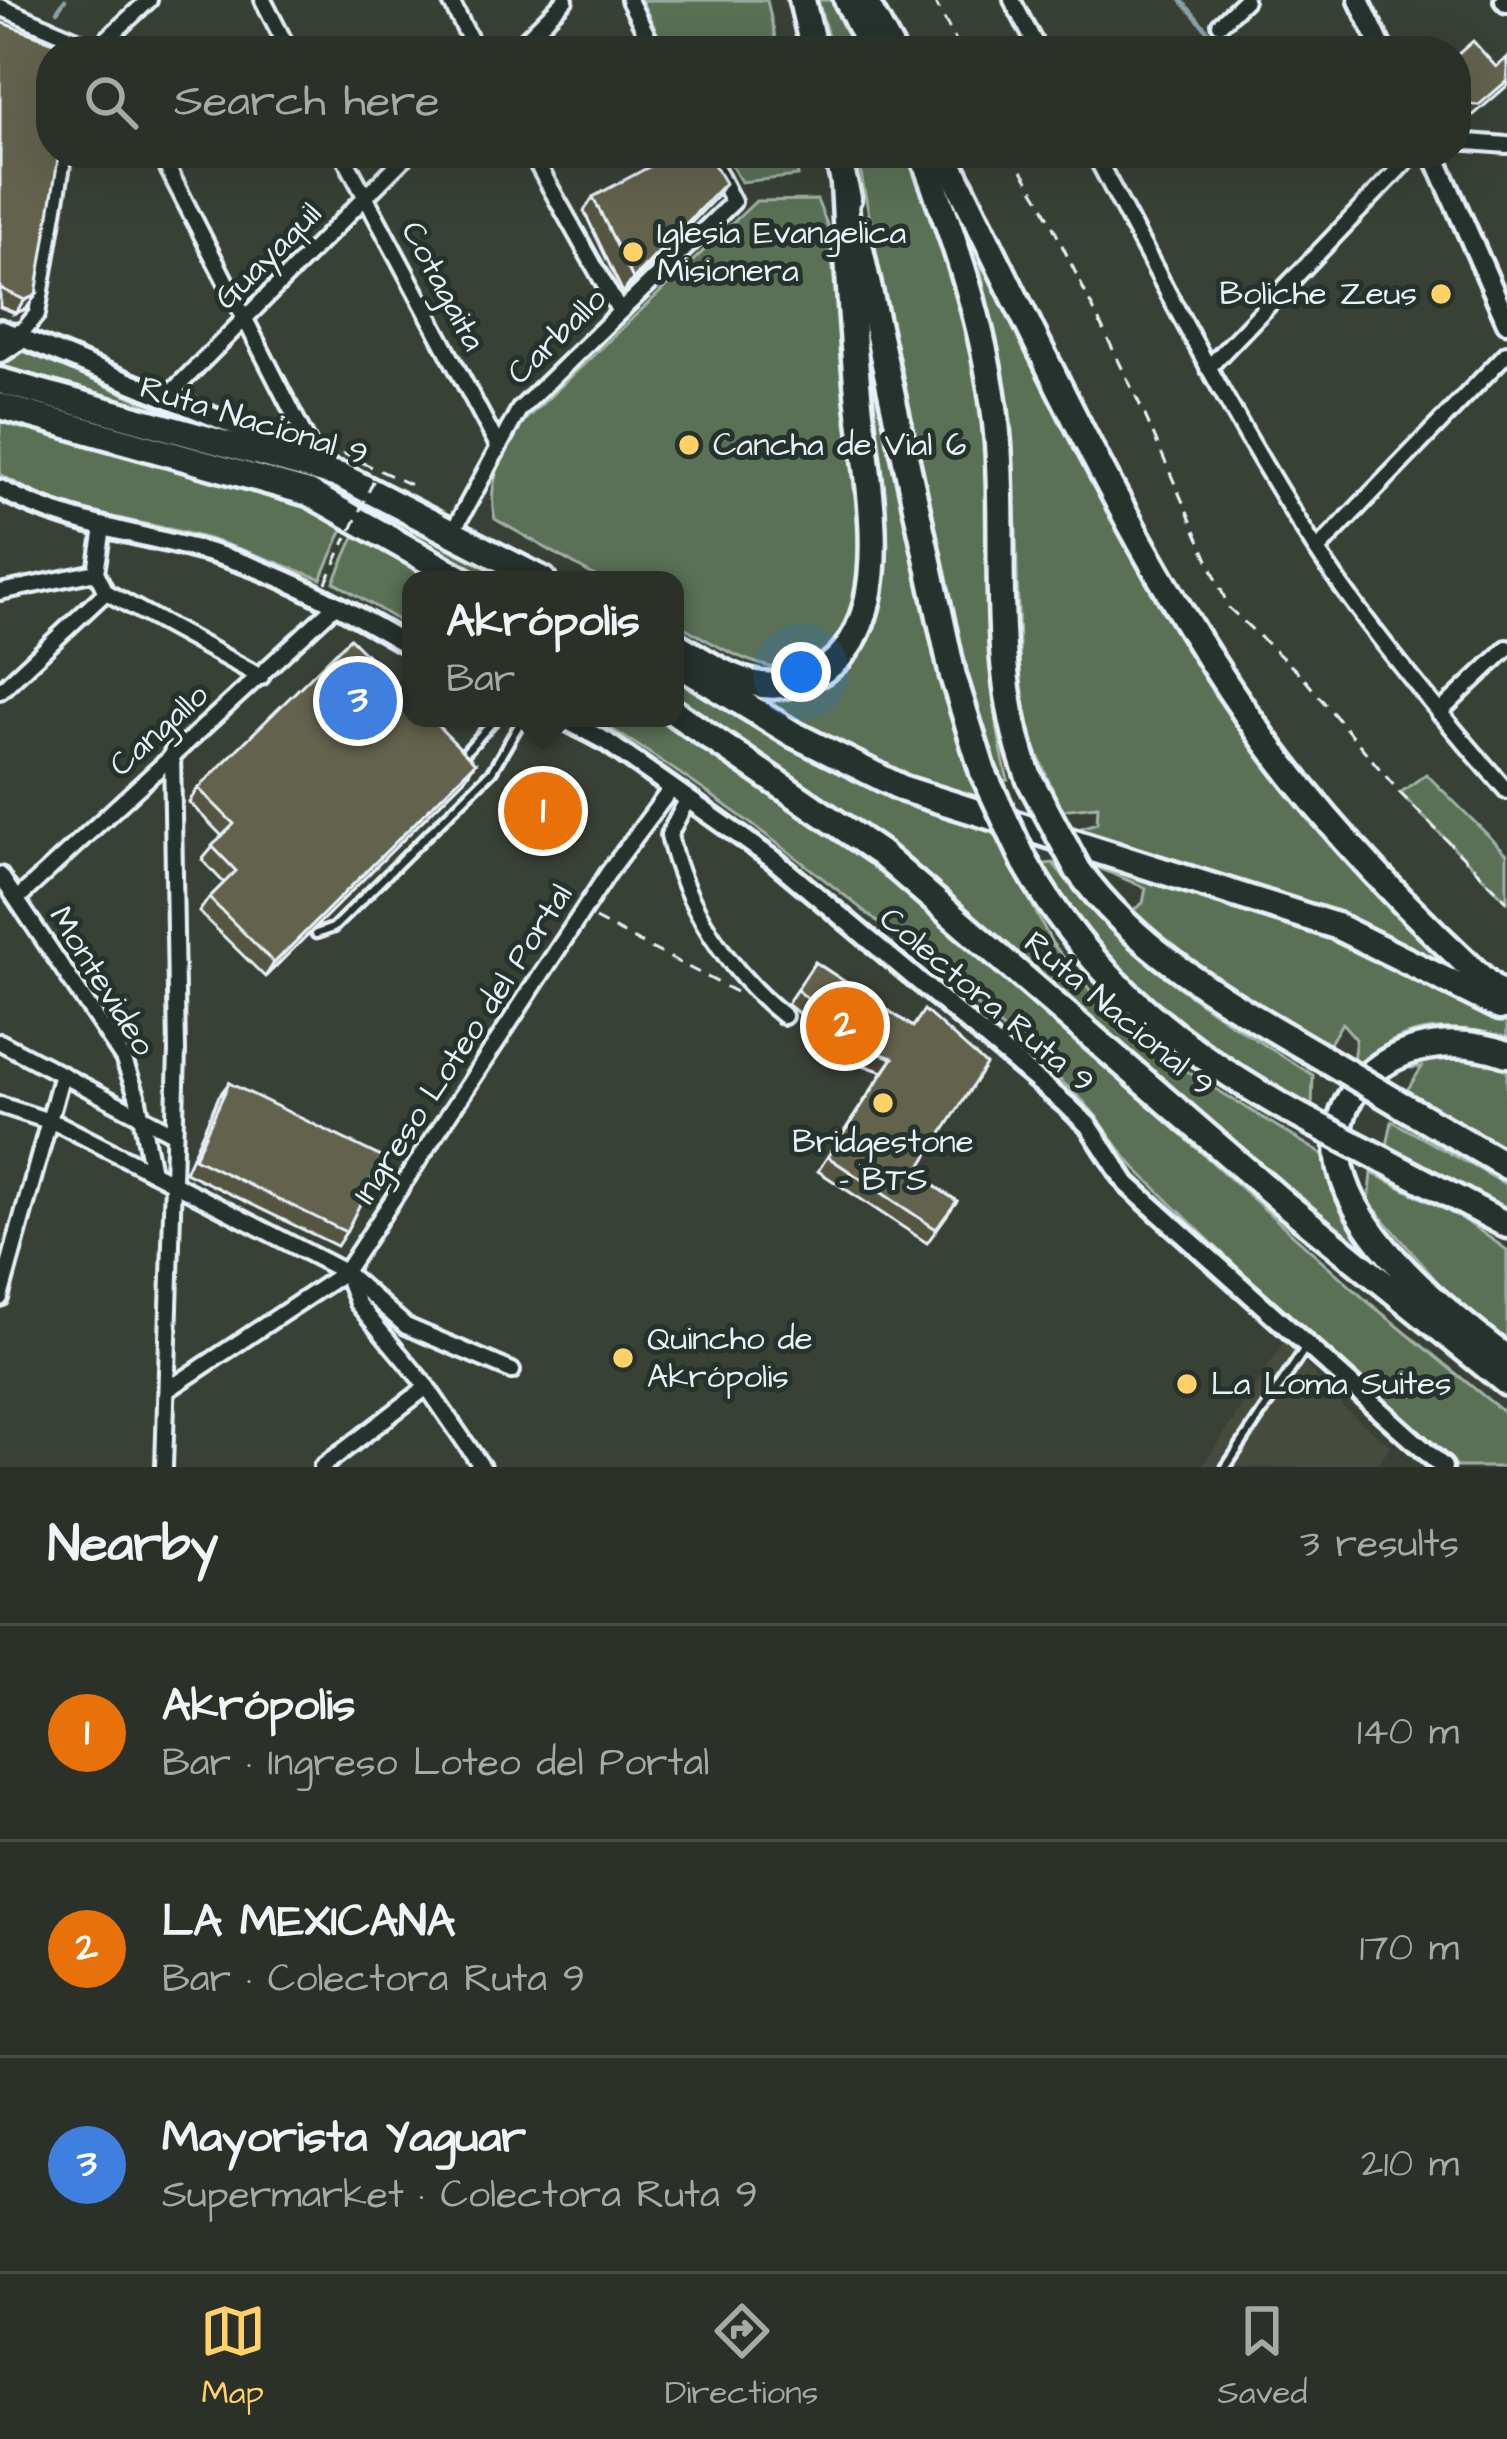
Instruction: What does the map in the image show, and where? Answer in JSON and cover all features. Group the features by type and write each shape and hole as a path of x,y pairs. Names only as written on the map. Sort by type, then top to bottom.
{"highway":[{"path":"802,0 810,36"},
{"path":"848,0 865,36"},
{"path":"864,0 884,36"},
{"path":"840,168 953,676 983,772 1025,862 1079,944 1139,1007 1205,1062 1507,1225"},
{"path":"927,168 965,273 988,369 1001,515 1002,639 1013,725 1030,780 1078,870 1115,916 1165,957 1318,1055 1507,1166"},
{"path":"951,168 1011,295 1220,674 1290,772 1365,863 1507,1000"},
{"path":"684,649 742,683 781,686 826,669 863,626 871,542 844,183"},
{"name":"Ruta Nacional 9","path":"0,381 342,465 452,533 528,571"},
{"name":"Ruta Nacional 9","path":"0,406 309,493 447,571"},
{"path":"684,667 793,734 904,789 1336,926 1507,1011"},
{"name":"Ruta Nacional 9","path":"684,719 880,853 1282,1202 1507,1383"},
{"path":"1507,1054 1445,1041 1399,1053 1350,1100 1342,1147 1349,1192 1375,1232 1442,1304 1507,1359"},
{"path":"1282,1202 1348,1273 1507,1401"},
{"path":"1467,1204 1507,1237"}],"main road":[{"path":"1359,0 1377,36"},
{"path":"1439,168 1507,322"}],"street":[{"path":"108,36 149,0"},
{"path":"262,0 281,36"},
{"path":"450,0 468,36"},
{"path":"529,36 565,0"},
{"path":"629,0 647,36"},
{"path":"1012,0 1032,36"},
{"path":"1220,24 1244,0"},
{"path":"0,7 68,36"},
{"path":"0,24 36,38"},
{"path":"1471,142 1507,145"},
{"path":"6,338 37,314 61,168"},
{"path":"168,168 316,458"},
{"name":"Cotagaita","path":"350,168 497,444"},
{"name":"Guayaquil","path":"166,398 394,168"},
{"path":"539,168 620,312"},
{"name":"Carballo","path":"452,533 497,444 526,404 733,202 716,168"},
{"path":"1102,168 1208,368 1317,550 1439,713 1507,791"},
{"path":"1208,368 1400,168"},
{"path":"6,338 342,465"},
{"path":"1317,550 1507,353"},
{"path":"0,489 31,506 103,528 251,565 337,604 402,641"},
{"path":"103,528 96,572 106,592 261,677"},
{"path":"0,592 96,572"},
{"path":"0,691 106,592"},
{"name":"Cangallo","path":"18,898 337,604"},
{"path":"1439,713 1507,649"},
{"name":"Colectora Ruta 9","path":"579,727 790,872 1069,1107 1127,1184 1443,1467"},
{"path":"164,1467 177,1052 172,752"},
{"path":"679,795 669,835 692,898 744,985 784,1016"},
{"name":"Ingreso Loteo del Portal","path":"345,1272 583,913 679,795"},
{"name":"Montevideo","path":"0,875 123,1058 152,1172"},
{"path":"0,1042 171,1132"},
{"path":"0,1298 62,1074"},
{"path":"0,1105 46,1120 345,1272 406,1326 512,1371"},
{"path":"345,1272 357,1303 427,1387 476,1465"},
{"path":"169,1389 345,1272"},
{"path":"322,1467 427,1387"}],"lane":[{"path":"462,756 488,727"},
{"path":"316,934 333,928 492,771 518,727"},
{"path":"1226,1467 1306,1347"}],"path":[{"path":"934,0 953,36"},
{"path":"1020,168 1144,413 1229,608 1301,675 1400,793 1507,901"},
{"path":"328,579 376,475 409,492 411,485 342,465"},
{"path":"583,913 744,995"}],"shaded area":[{"path":"1285,1341 1343,1407 1390,1446 1377,1467 1202,1467"}],"green space":[{"path":"641,0 767,0 775,36 659,36"},
{"path":"818,0 837,0 856,36 828,36"},
{"path":"733,168 797,168 798,176 741,182"},
{"path":"860,168 920,168 968,318 985,421 990,646 1008,780 998,783 938,571"},
{"path":"817,200 829,229 861,559 858,601 843,631 811,660 784,668 745,659 684,627 684,571 586,571 495,519 493,507 502,458 521,424 756,201"},
{"path":"975,242 1202,663 1480,988 1372,929 1311,903 1081,837 1078,829 1097,823 1098,806 1061,810 1029,734 1020,687 1016,525 1005,385"},
{"path":"863,293 924,613 980,803 888,768 757,697 787,692 834,670 859,649 877,605 882,565 880,469"},
{"path":"24,350 143,402 166,404 173,414 0,369 0,360"},
{"path":"0,416 309,504 346,522 321,579 205,538 78,508 0,474"},
{"path":"358,501 387,509 507,571 474,571"},
{"path":"358,528 430,571 402,571 402,623 334,582"},
{"path":"684,677 910,802 994,832 1052,943 1093,994 1180,1067 1330,1159 1395,1279 886,844 684,704"},
{"path":"608,727 682,727 896,879 1367,1301 1507,1415 1507,1467 1457,1467 1255,1284 1137,1170 1081,1099 966,996 785,849"},
{"path":"1426,774 1507,854 1507,901 1400,793"},
{"path":"1092,859 1252,911 1406,971 1507,1021 1507,1039 1468,1030 1429,1030 1392,1041 1362,1066 1353,1060 1356,1039 1342,1023 1326,1050 1176,954 1129,913 1143,903 1146,888 1094,866"},
{"path":"1053,863 1141,957 1204,1006 1313,1075 1312,1107 1231,1060 1158,1005 1094,940 1038,865"},
{"path":"1426,1050 1507,1062 1507,1151 1406,1092 1422,1067 1395,1069"},
{"path":"1392,1121 1507,1185 1507,1209 1387,1146"},
{"path":"1372,1173 1463,1219 1507,1250 1507,1345 1440,1285 1369,1202"}],"building":[{"path":"0,22 38,36 36,168 57,168 36,295 25,300 0,288"},
{"path":"1471,43 1496,67 1507,58 1507,81 1479,105 1471,104"},
{"name":"Iglesia Evangelica Misionera","path":"647,168 716,168 725,183 633,279 593,197"},
{"path":"350,638 402,690 402,727 439,727 475,763 274,963 209,898 236,871 212,846 234,824 198,788"},
{"path":"815,962 913,1027 924,1010 986,1065 916,1174 957,1201 936,1229 828,1157 893,1058 824,1034 818,1007 797,990"},
{"path":"229,1083 383,1158 346,1232 194,1158"}],"waterway":[{"path":"57,11 65,0"},
{"path":"1181,0 1212,36"}],"place":[{"name":"Iglesia Evangelica Misionera","path":"633,252"},
{"name":"Boliche Zeus","path":"1441,294"},
{"name":"Cancha de Vial 6","path":"689,445"},
{"name":"Mayorista Yaguar","path":"358,701"},
{"name":"Akrópolis","path":"543,811"},
{"name":"LA MEXICANA","path":"845,1026"},
{"name":"Bridgestone - BTS","path":"883,1103"},
{"name":"Quincho de Akrópolis","path":"623,1358"},
{"name":"La Loma Suites","path":"1187,1384"}]}
